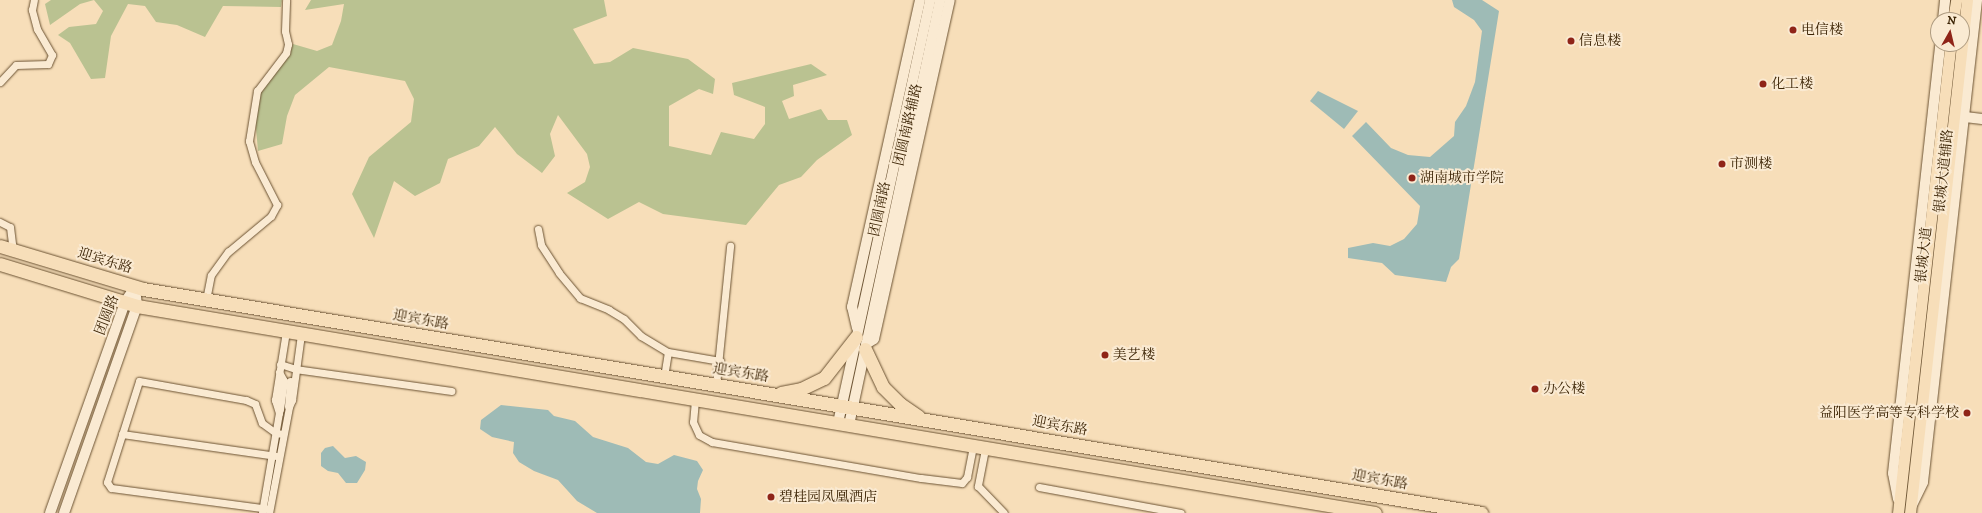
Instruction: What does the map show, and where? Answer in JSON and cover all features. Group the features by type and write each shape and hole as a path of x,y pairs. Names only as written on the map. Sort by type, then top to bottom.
{"highway":[{"name":"迎宾东路","path":"0,246 135,287 206,300 1480,513"},
{"path":"0,264 131,304 301,334 1366,512"},
{"path":"774,395 801,389 824,378 861,340 883,387 900,404 923,420"}],"main road":[{"path":"1955,12 1956,0"},
{"name":"银城大道","path":"1910,511 1959,116 1967,0"},
{"name":"银城大道","path":"1899,509 1950,52"}],"street":[{"path":"0,82 16,65 48,64 52,56 36,29 32,10 34,0"},
{"path":"206,300 211,275 228,252 271,216 277,205 255,162 249,141 257,91 286,53 288,44 285,31 286,0"},
{"name":"团圆南路辅路","path":"920,0 852,307 861,340 874,339 950,0"},
{"name":"团圆南路","path":"843,424 930,0"},
{"name":"团圆南路","path":"847,407 861,340 940,0"},
{"path":"1944,12 1945,0"},
{"name":"银城大道辅路","path":"1959,116 1977,0"},
{"name":"银城大道辅路","path":"1899,509 1893,473 1939,52"},
{"path":"1944,115 1982,118"},
{"path":"0,222 10,228 13,250"},
{"path":"538,229 541,245 559,273 580,298 610,310 624,320 641,336 668,352 720,361"},
{"path":"716,386 720,361 730,246"},
{"name":"团圆路","path":"64,513 131,304 135,287"},
{"name":"团圆路","path":"50,513 131,304"},
{"path":"280,434 279,413 284,381 279,372 286,331"},
{"path":"280,434 262,423 255,404 246,400 139,382 107,482 111,488 265,511 275,456 288,407 287,398 295,369 301,334"},
{"path":"664,377 668,352"},
{"path":"280,364 295,369 451,391"},
{"path":"695,400 693,422 699,435 712,442 928,479 962,483 967,477 979,448"},
{"path":"122,434 275,456"},
{"path":"979,448 978,486 1004,513"},
{"path":"1039,487 1180,513"}],"green space":[{"path":"51,0 94,0 80,4 50,25 45,4"},
{"path":"94,0 282,0 281,7 223,6 205,37 177,25 156,22 145,6 128,4 111,36 105,78 91,79 70,43 58,35 69,27 96,24 103,11"},
{"path":"311,0 604,0 607,16 573,29 594,64 610,62 633,48 688,59 715,79 713,94 699,89 669,106 669,146 711,155 721,132 754,139 765,124 765,107 734,95 732,83 811,64 827,75 793,85 794,96 782,101 789,119 821,109 828,120 847,120 852,135 817,160 801,177 779,185 746,225 663,214 639,202 608,219 567,193 585,182 590,167 587,154 558,115 550,134 555,156 542,173 517,154 495,127 479,146 448,159 440,183 415,196 394,181 374,238 352,194 369,157 411,122 414,99 405,81 329,67 295,95 287,116 282,144 258,151 254,106 267,80 282,64 293,44 317,51 332,45 341,21 344,4 305,10"}],"water":[{"path":"1452,0 1482,0 1499,11 1459,259 1451,267 1446,282 1395,275 1382,263 1348,258 1348,248 1373,243 1390,246 1404,239 1417,224 1420,206 1352,136 1366,122 1391,148 1408,155 1430,157 1454,136 1455,122 1466,106 1475,82 1482,31 1474,20 1454,7"},
{"path":"1318,91 1358,111 1344,129 1310,101"},
{"path":"501,405 548,410 554,416 575,421 593,437 628,448 646,462 658,464 674,455 697,461 703,470 698,481 697,489 701,499 700,513 597,513 577,501 558,480 534,471 519,462 513,453 514,442 492,437 480,429 481,420"},
{"path":"333,446 345,458 356,456 366,462 365,470 357,483 346,483 338,473 328,471 321,466 321,453 325,448"}],"place":[{"name":"电信楼","path":"1793,30"},
{"name":"信息楼","path":"1571,41"},
{"name":"化工楼","path":"1763,84"},
{"name":"市测楼","path":"1722,164"},
{"name":"湖南城市学院","path":"1412,178"},
{"name":"美艺楼","path":"1105,355"},
{"name":"办公楼","path":"1535,389"},
{"name":"益阳医学高等专科学校","path":"1967,413"},
{"name":"碧桂园凤凰酒店","path":"771,497"}]}
